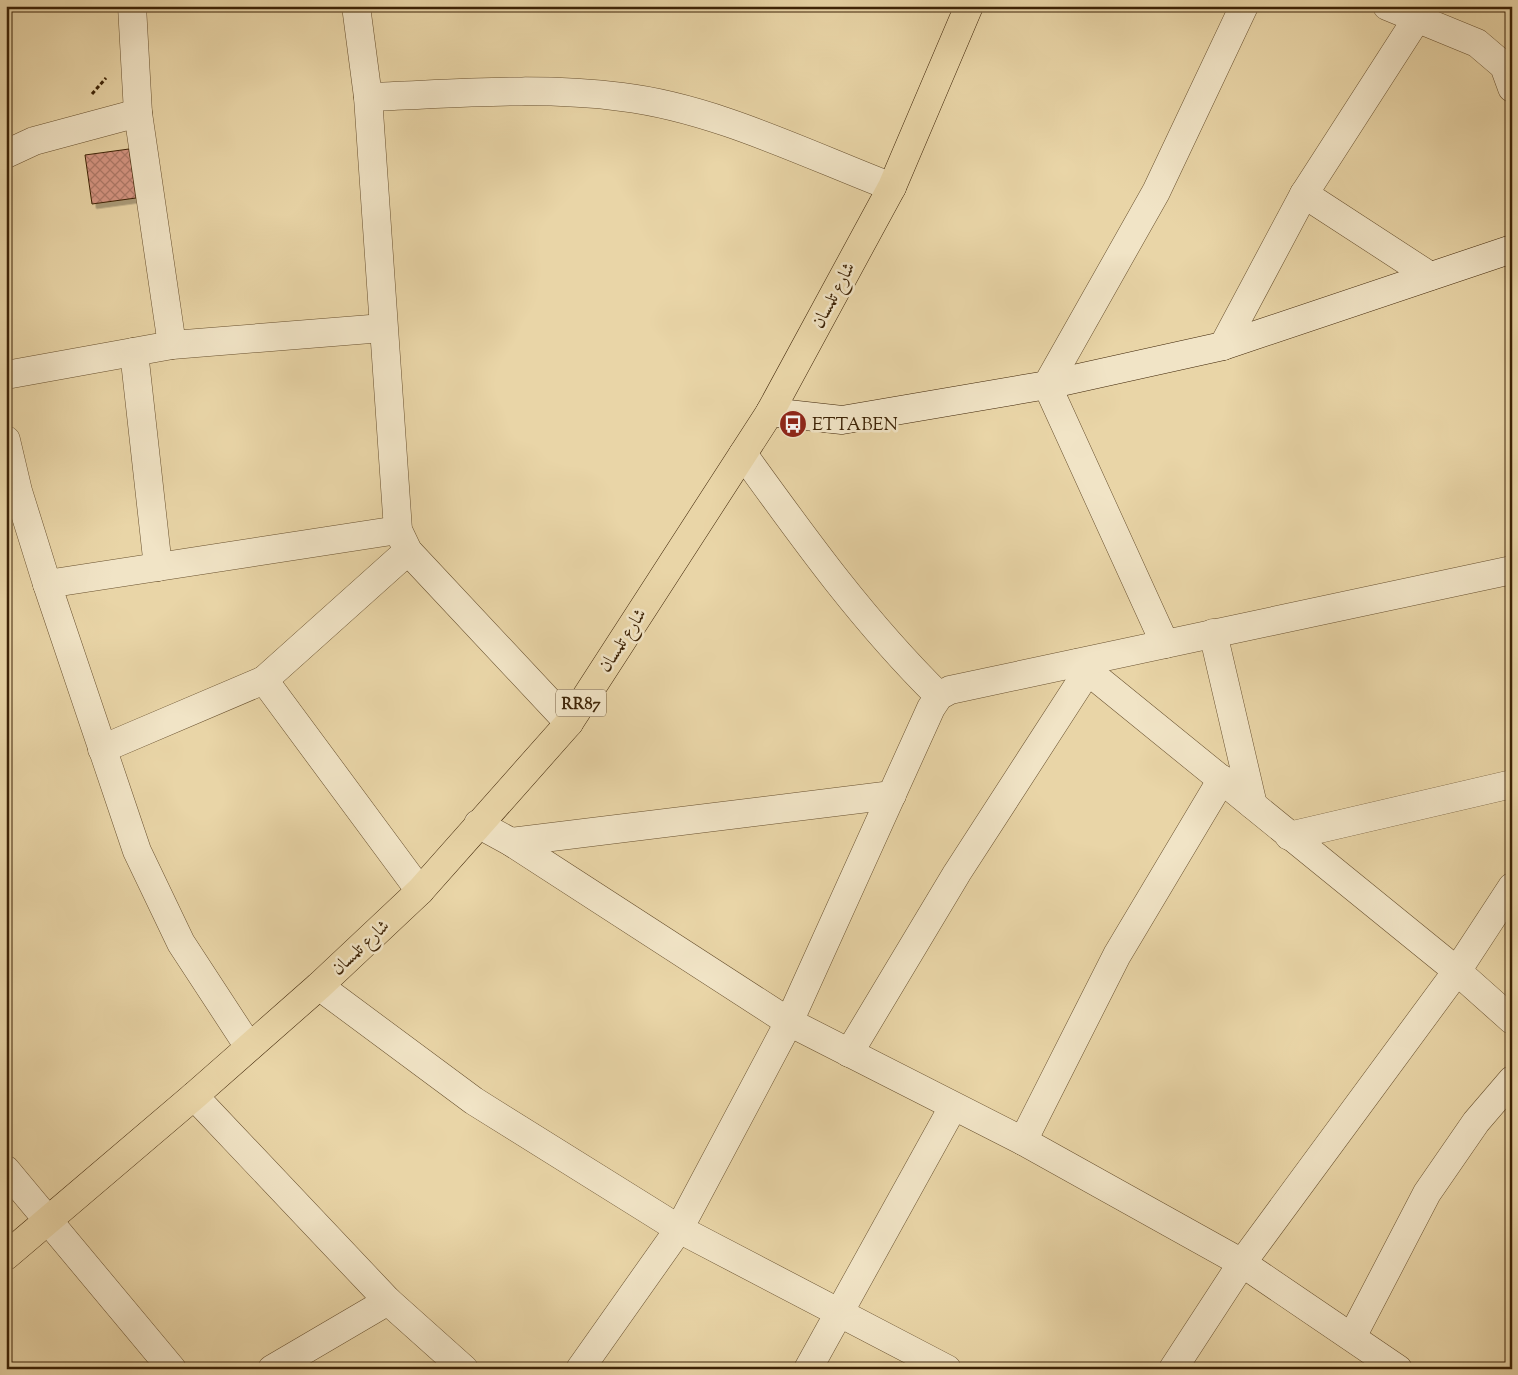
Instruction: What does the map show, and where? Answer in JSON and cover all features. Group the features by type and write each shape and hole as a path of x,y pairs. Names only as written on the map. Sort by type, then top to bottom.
{"main road":[{"name":"شارع تلمسان","path":"6,1256 194,1096 319,986 420,891 568,723 770,412 892,187 969,6"}],"street":[{"path":"132,6 138,113 172,345"},
{"path":"356,6 368,96 383,328 403,541 568,723"},
{"path":"1047,385 1156,192 1244,6"},
{"path":"1388,6 1421,12 1477,43 1509,72"},
{"path":"1223,346 1304,194 1421,12"},
{"path":"368,96 550,90 624,97 676,107 728,123 892,187"},
{"path":"6,154 34,141 138,113"},
{"path":"1304,194 1430,276"},
{"path":"770,412 842,420 1047,385 1223,346 1512,249"},
{"path":"6,375 172,345 383,328"},
{"path":"134,352 158,567"},
{"path":"1047,385 1165,644"},
{"path":"6,440 18,491 47,584 137,851 181,943 249,1047"},
{"path":"743,454 832,578 909,667 939,696"},
{"path":"47,584 158,567 403,541"},
{"path":"102,749 264,680 403,541"},
{"path":"580,1369 679,1229 790,1022 892,795 939,696 950,690 1082,667 1165,644 1512,570"},
{"path":"1213,634 1253,805"},
{"path":"1082,667 1222,778 1289,836 1457,972 1512,1020"},
{"path":"849,1053 1082,667"},
{"path":"264,680 420,891"},
{"path":"1023,1141 1117,955 1222,778"},
{"path":"1289,836 1512,784"},
{"path":"511,842 892,795"},
{"path":"478,824 511,842 790,1022 953,1107 1023,1141 1242,1263 1398,1369"},
{"path":"1173,1369 1242,1263 1457,972 1512,887"},
{"path":"319,986 474,1101 679,1229 840,1315 947,1369"},
{"path":"1352,1337 1427,1194 1476,1122 1512,1080"},
{"path":"194,1096 388,1301 464,1369"},
{"path":"808,1369 840,1315 953,1107"},
{"path":"6,1170 49,1218 172,1369"},
{"path":"272,1369 388,1301"}],"building":[{"path":"129,149 136,198 92,204 85,155"}],"place":[{"name":"ETTABEN","path":"793,424"}]}
